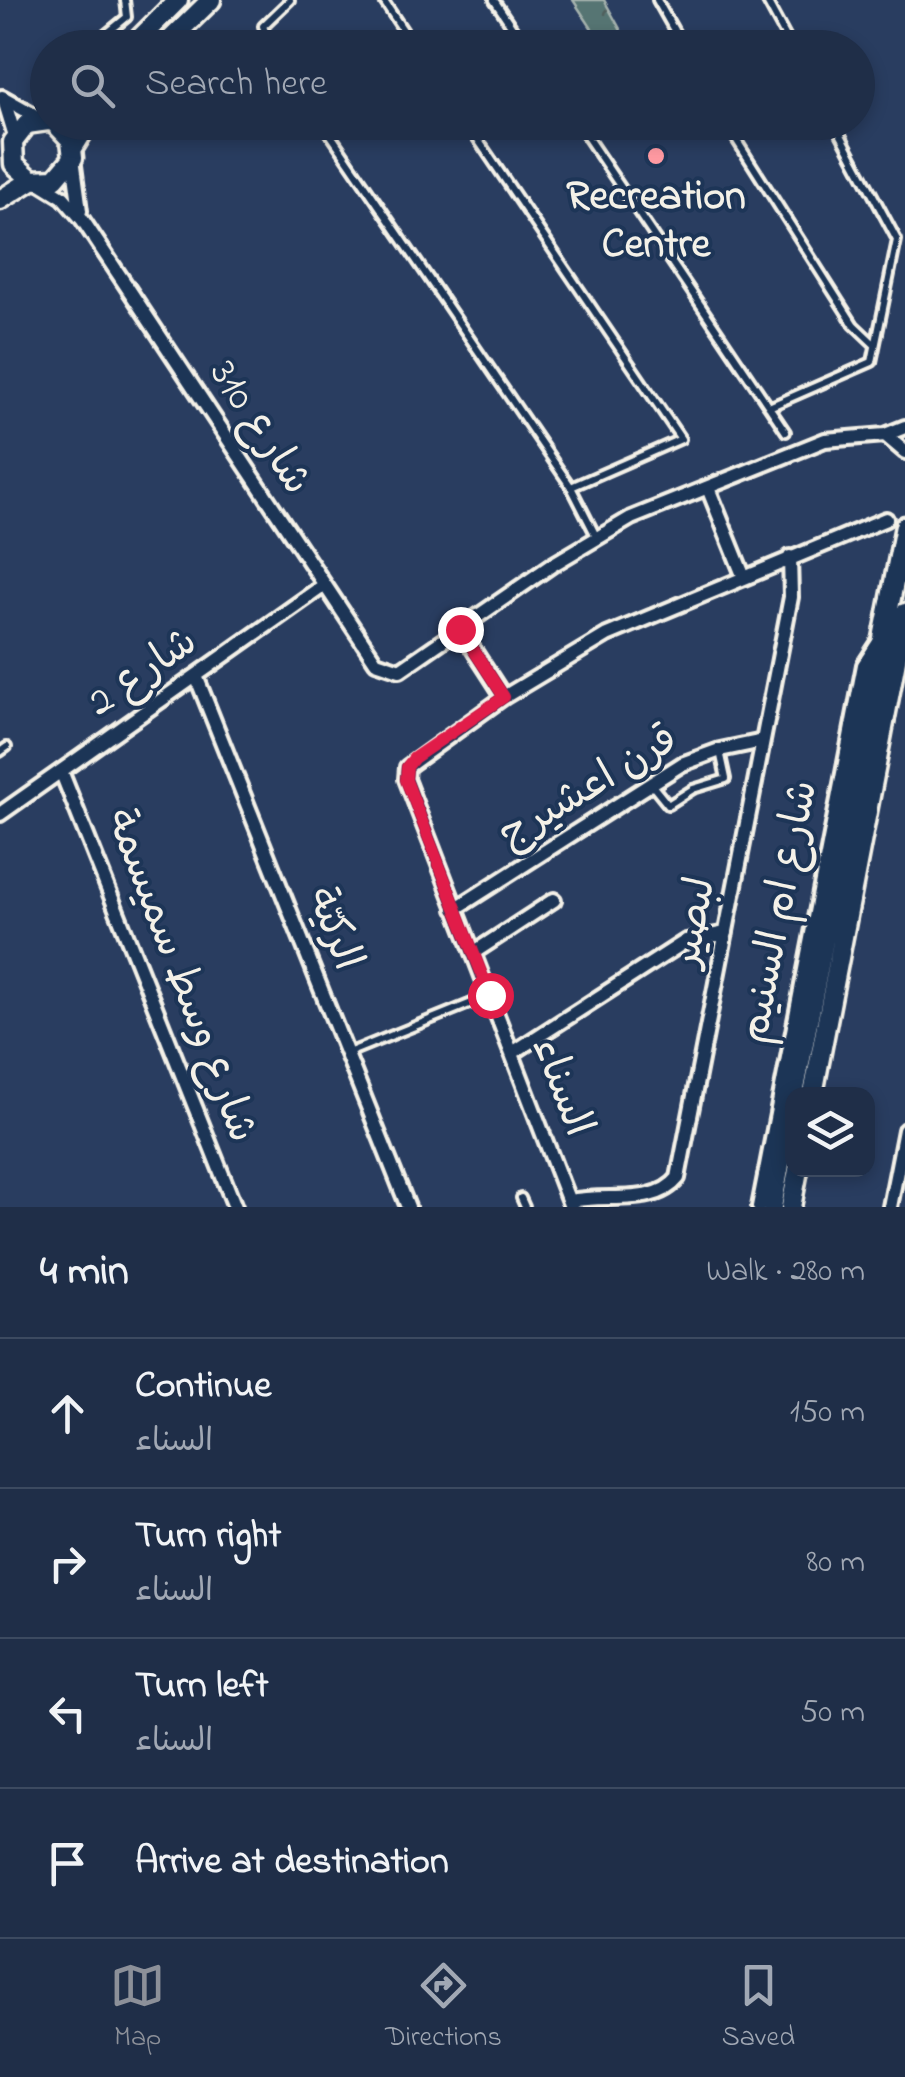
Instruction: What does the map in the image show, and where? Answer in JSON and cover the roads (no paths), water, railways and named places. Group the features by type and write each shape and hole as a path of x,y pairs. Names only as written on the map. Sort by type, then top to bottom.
{"main road":[{"path":"148,30 178,0"},
{"path":"180,30 211,0"},
{"path":"0,173 13,142 30,123"},
{"path":"69,140 73,153"},
{"path":"0,200 34,180 56,179 80,140"},
{"path":"13,142 14,164 34,180"},
{"name":"شارع ام السنيم","path":"814,1087 887,710 905,526"},
{"name":"شارع ام السنيم","path":"791,1087 891,640 905,613"},
{"path":"835,814 843,844"},
{"path":"800,988 818,969"},
{"path":"772,1207 785,1139"},
{"path":"791,1207 797,1177"}],"street":[{"path":"155,23 160,0"},
{"path":"1,95 30,111"},
{"path":"1,95 13,142"},
{"name":"شارع 310","path":"73,153 82,219"},
{"name":"شارع 310","path":"34,180 62,197 82,219 376,662 400,670 460,629"},
{"path":"504,697 460,629 596,536 708,488 790,441 885,435 905,427"},
{"path":"885,435 905,452"},
{"path":"708,488 743,575"},
{"name":"السناء","path":"570,1204 514,1052 454,909 406,780 407,767 414,758 504,697 607,635 743,575 886,519"},
{"name":"لبصير","path":"570,1204 584,1198 643,1204 670,1193 678,1178 791,597 790,557"},
{"name":"شارع 2","path":"0,814 323,586"},
{"path":"891,640 905,662"},
{"name":"شارع ام السنيم","path":"789,1087 800,988 864,665 891,640"},
{"name":"الركيّة","path":"196,676 408,1207"},
{"path":"887,710 905,694"},
{"name":"قرن اعشيرج","path":"454,909 650,783 720,750 764,741"},
{"name":"شارع وسط سميسمة","path":"61,771 235,1207"},
{"path":"473,953 554,900"},
{"path":"514,1052 686,941 699,935 726,933"},
{"name":"شارع ام السنيم","path":"759,1207 785,1111"},
{"path":"890,1207 905,1130"}],"lane":[{"path":"111,30 127,17 125,0"},
{"path":"264,30 262,26 290,0"},
{"path":"383,0 403,30"},
{"path":"494,0 514,30"},
{"path":"658,0 674,30"},
{"path":"766,0 782,30"},
{"path":"334,140 571,488 596,536"},
{"path":"478,140 681,440 571,488"},
{"path":"589,140 790,441"},
{"path":"736,140 854,325 874,345"},
{"path":"769,407 872,362 897,240 844,140"},
{"path":"650,783 662,803 668,805 693,789 726,778 720,750"},
{"path":"347,1053 490,995"},
{"path":"521,1198 525,1207"}],"place":[{"name":"Recreation Centre","path":"656,156"}]}
